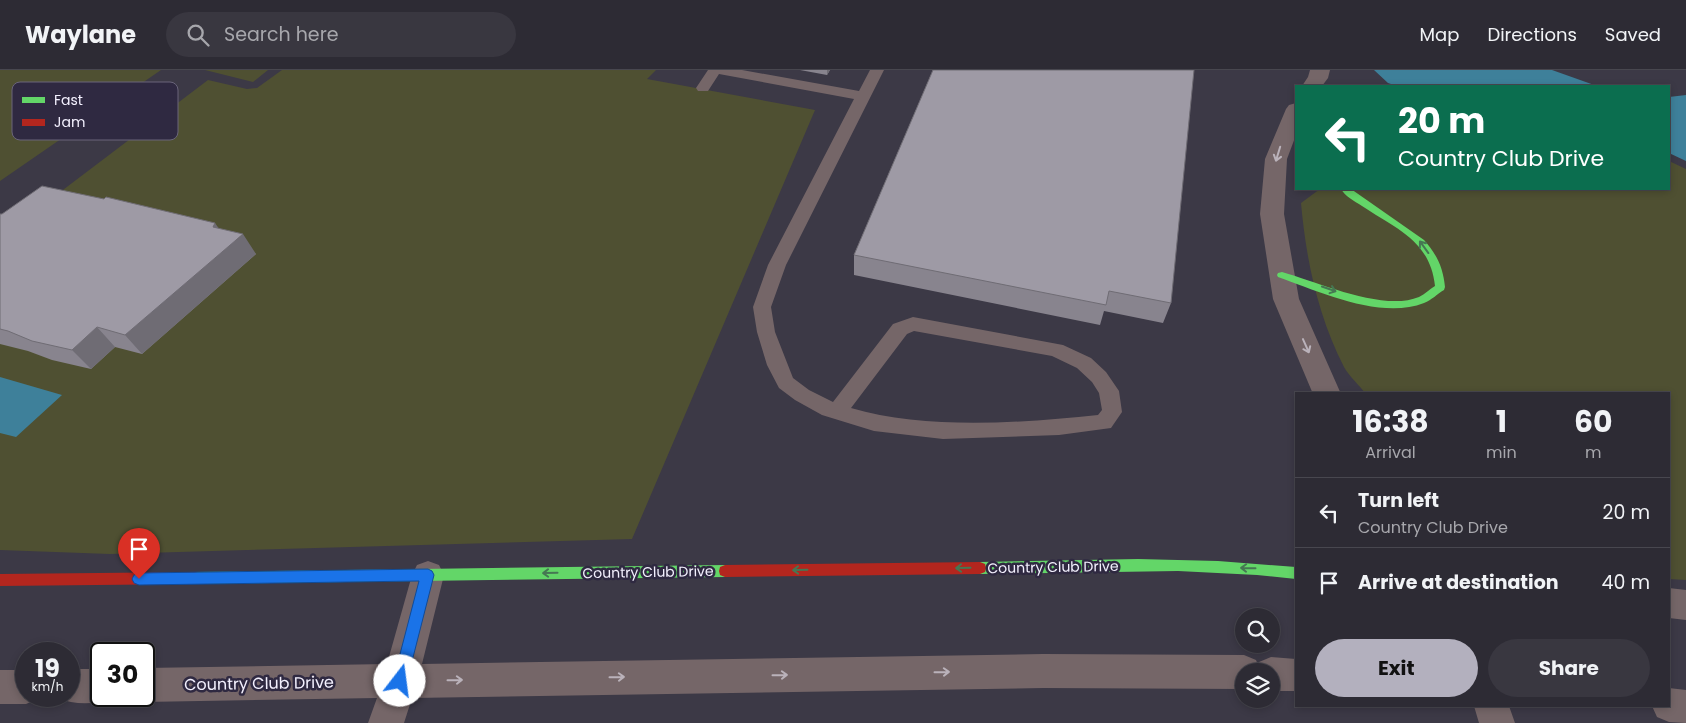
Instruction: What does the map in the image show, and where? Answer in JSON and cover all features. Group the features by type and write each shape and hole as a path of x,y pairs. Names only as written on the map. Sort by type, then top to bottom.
{"street":[{"path":"1295,112 1276,159 1272,214 1286,299 1326,392"},
{"path":"1282,275 1366,302 1390,305 1420,301 1440,287 1436,263 1417,237 1356,200 1346,190"},
{"name":"Country Club Drive","path":"0,580 1134,566 1255,568 1295,573"},
{"path":"386,723 400,681 428,575"},
{"path":"1670,603 1686,605"},
{"name":"Country Club Drive","path":"155,685 1042,671 1235,672"},
{"path":"1280,674 1295,675"},
{"path":"0,687 15,687"},
{"path":"1670,705 1686,708"},
{"path":"1491,707 1497,723"}],"lane":[{"path":"703,88 716,70 863,96"},
{"path":"837,412 900,329 914,324 1056,350 1084,363 1099,377 1109,391 1112,412 1104,422 1060,427 943,431 874,424 837,412 802,395 786,383 777,365 769,340 762,308 769,283 776,265 877,70"}],"green space":[{"path":"0,70 161,70 144,82 12,82 12,140 59,140 0,181"},
{"path":"205,70 268,70 253,82"},
{"path":"282,70 656,70 647,79 815,110 632,539 110,554 0,550 0,251 47,202 129,140 178,140 178,103 208,80 247,89 257,88"},
{"path":"1670,161 1686,169 1686,580 1670,579 1670,392 1364,392 1344,367 1320,308 1306,246 1301,203 1319,190 1670,190"}],"water":[{"path":"1374,70 1552,70 1594,85 1394,85 1388,83"},
{"path":"1686,95 1686,161 1670,153 1670,97"},
{"path":"0,377 62,395 16,437 0,433"}],"building":[{"path":"933,70 1194,70 1171,303 1109,291 1106,305 854,255"},
{"path":"42,186 104,199 106,197 215,223 213,227 243,234 125,335 97,327 72,350 32,341 0,329 0,214"}],"traffic: fast":[{"path":"1282,275 1352,298 1390,304 1407,304 1421,300 1440,287 1436,264 1421,242 1346,190"},
{"path":"980,568 1178,565 1295,573"},
{"path":"195,578 725,571"}],"traffic: jam":[{"path":"725,571 980,568"},
{"path":"0,580 195,578"}],"route":[{"path":"139,579 428,575 400,681"}]}
